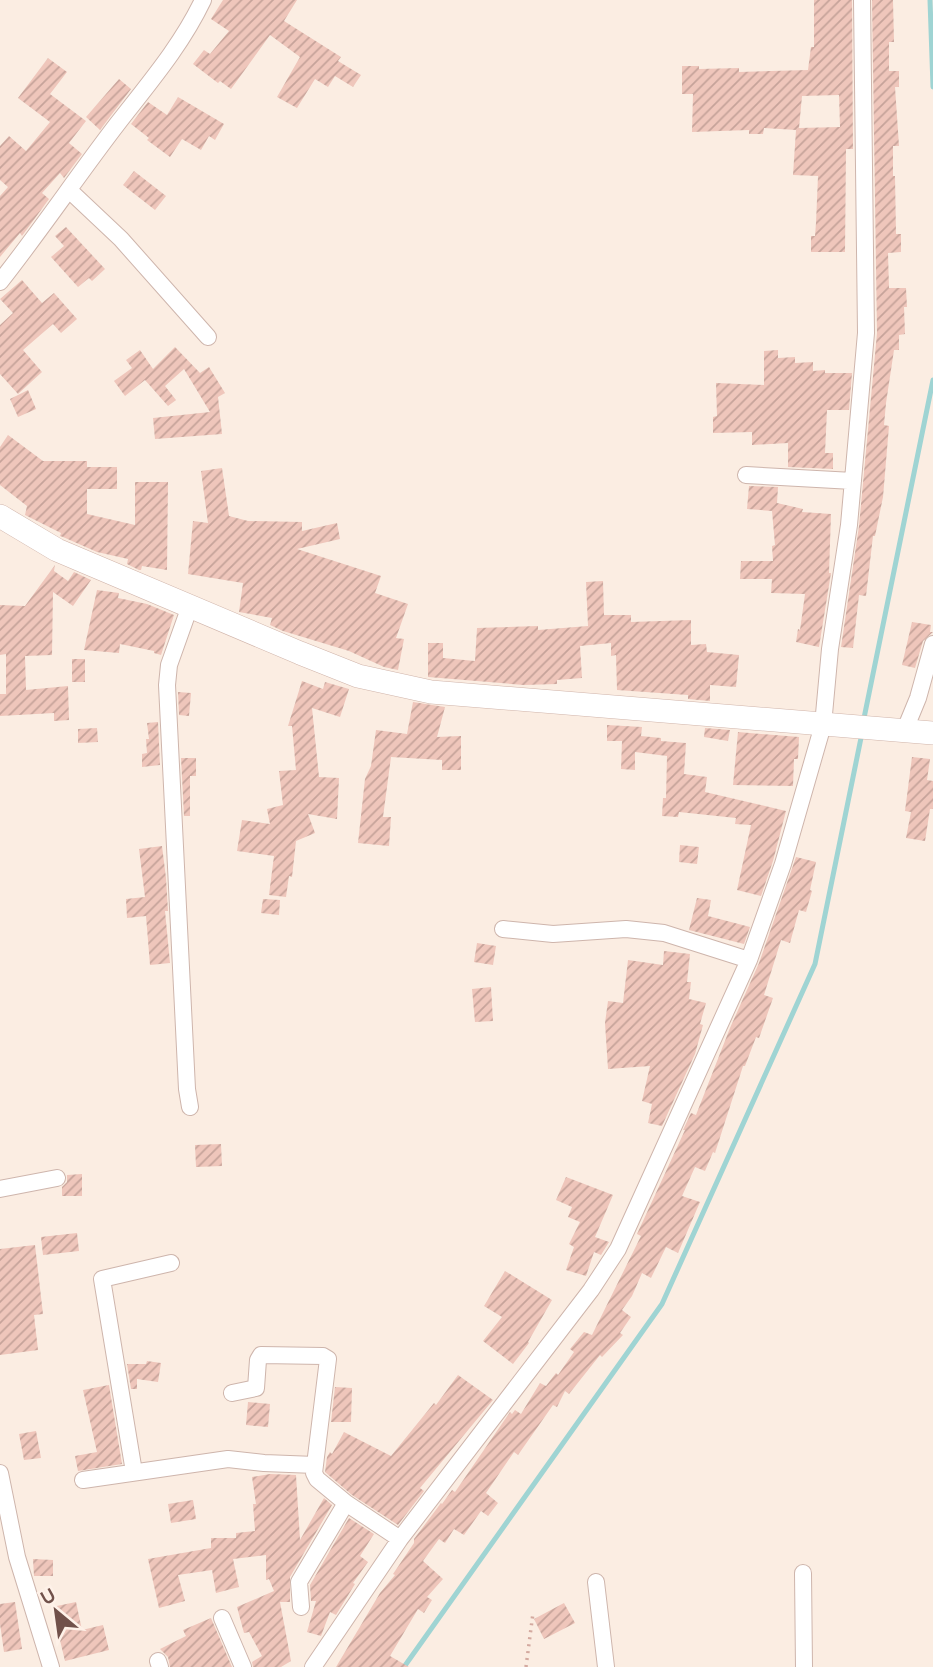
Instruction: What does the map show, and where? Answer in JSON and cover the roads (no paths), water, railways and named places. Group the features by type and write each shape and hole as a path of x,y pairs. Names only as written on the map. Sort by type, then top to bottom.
{"street":[{"path":"0,282 160,70 189,29 203,0"},
{"path":"313,1667 400,1539 590,1290 618,1249 749,960 832,726 830,649 849,525 866,333 862,0"},
{"path":"69,190 121,239 208,337"},
{"path":"746,475 853,481"},
{"path":"0,516 57,550 358,676 431,692 933,733"},
{"path":"190,606 169,665 167,685 190,1107"},
{"path":"902,732 918,698 933,644"},
{"path":"503,929 553,934 626,929 664,933 749,960"},
{"path":"0,1189 57,1178"},
{"path":"134,1472 102,1279 171,1263"},
{"path":"232,1393 256,1388 258,1360 261,1355 323,1356 328,1359 315,1477 346,1503 400,1539"},
{"path":"83,1480 236,1458 264,1463 315,1465"},
{"path":"0,1473 18,1557 51,1667"},
{"path":"301,1607 299,1582 346,1503"},
{"path":"803,1573 804,1667"},
{"path":"596,1582 606,1667"},
{"path":"222,1618 243,1667"}],"waterway":[{"path":"930,0 933,87"},
{"path":"863,723 933,380"},
{"path":"404,1667 662,1304 815,964 862,733"}]}
